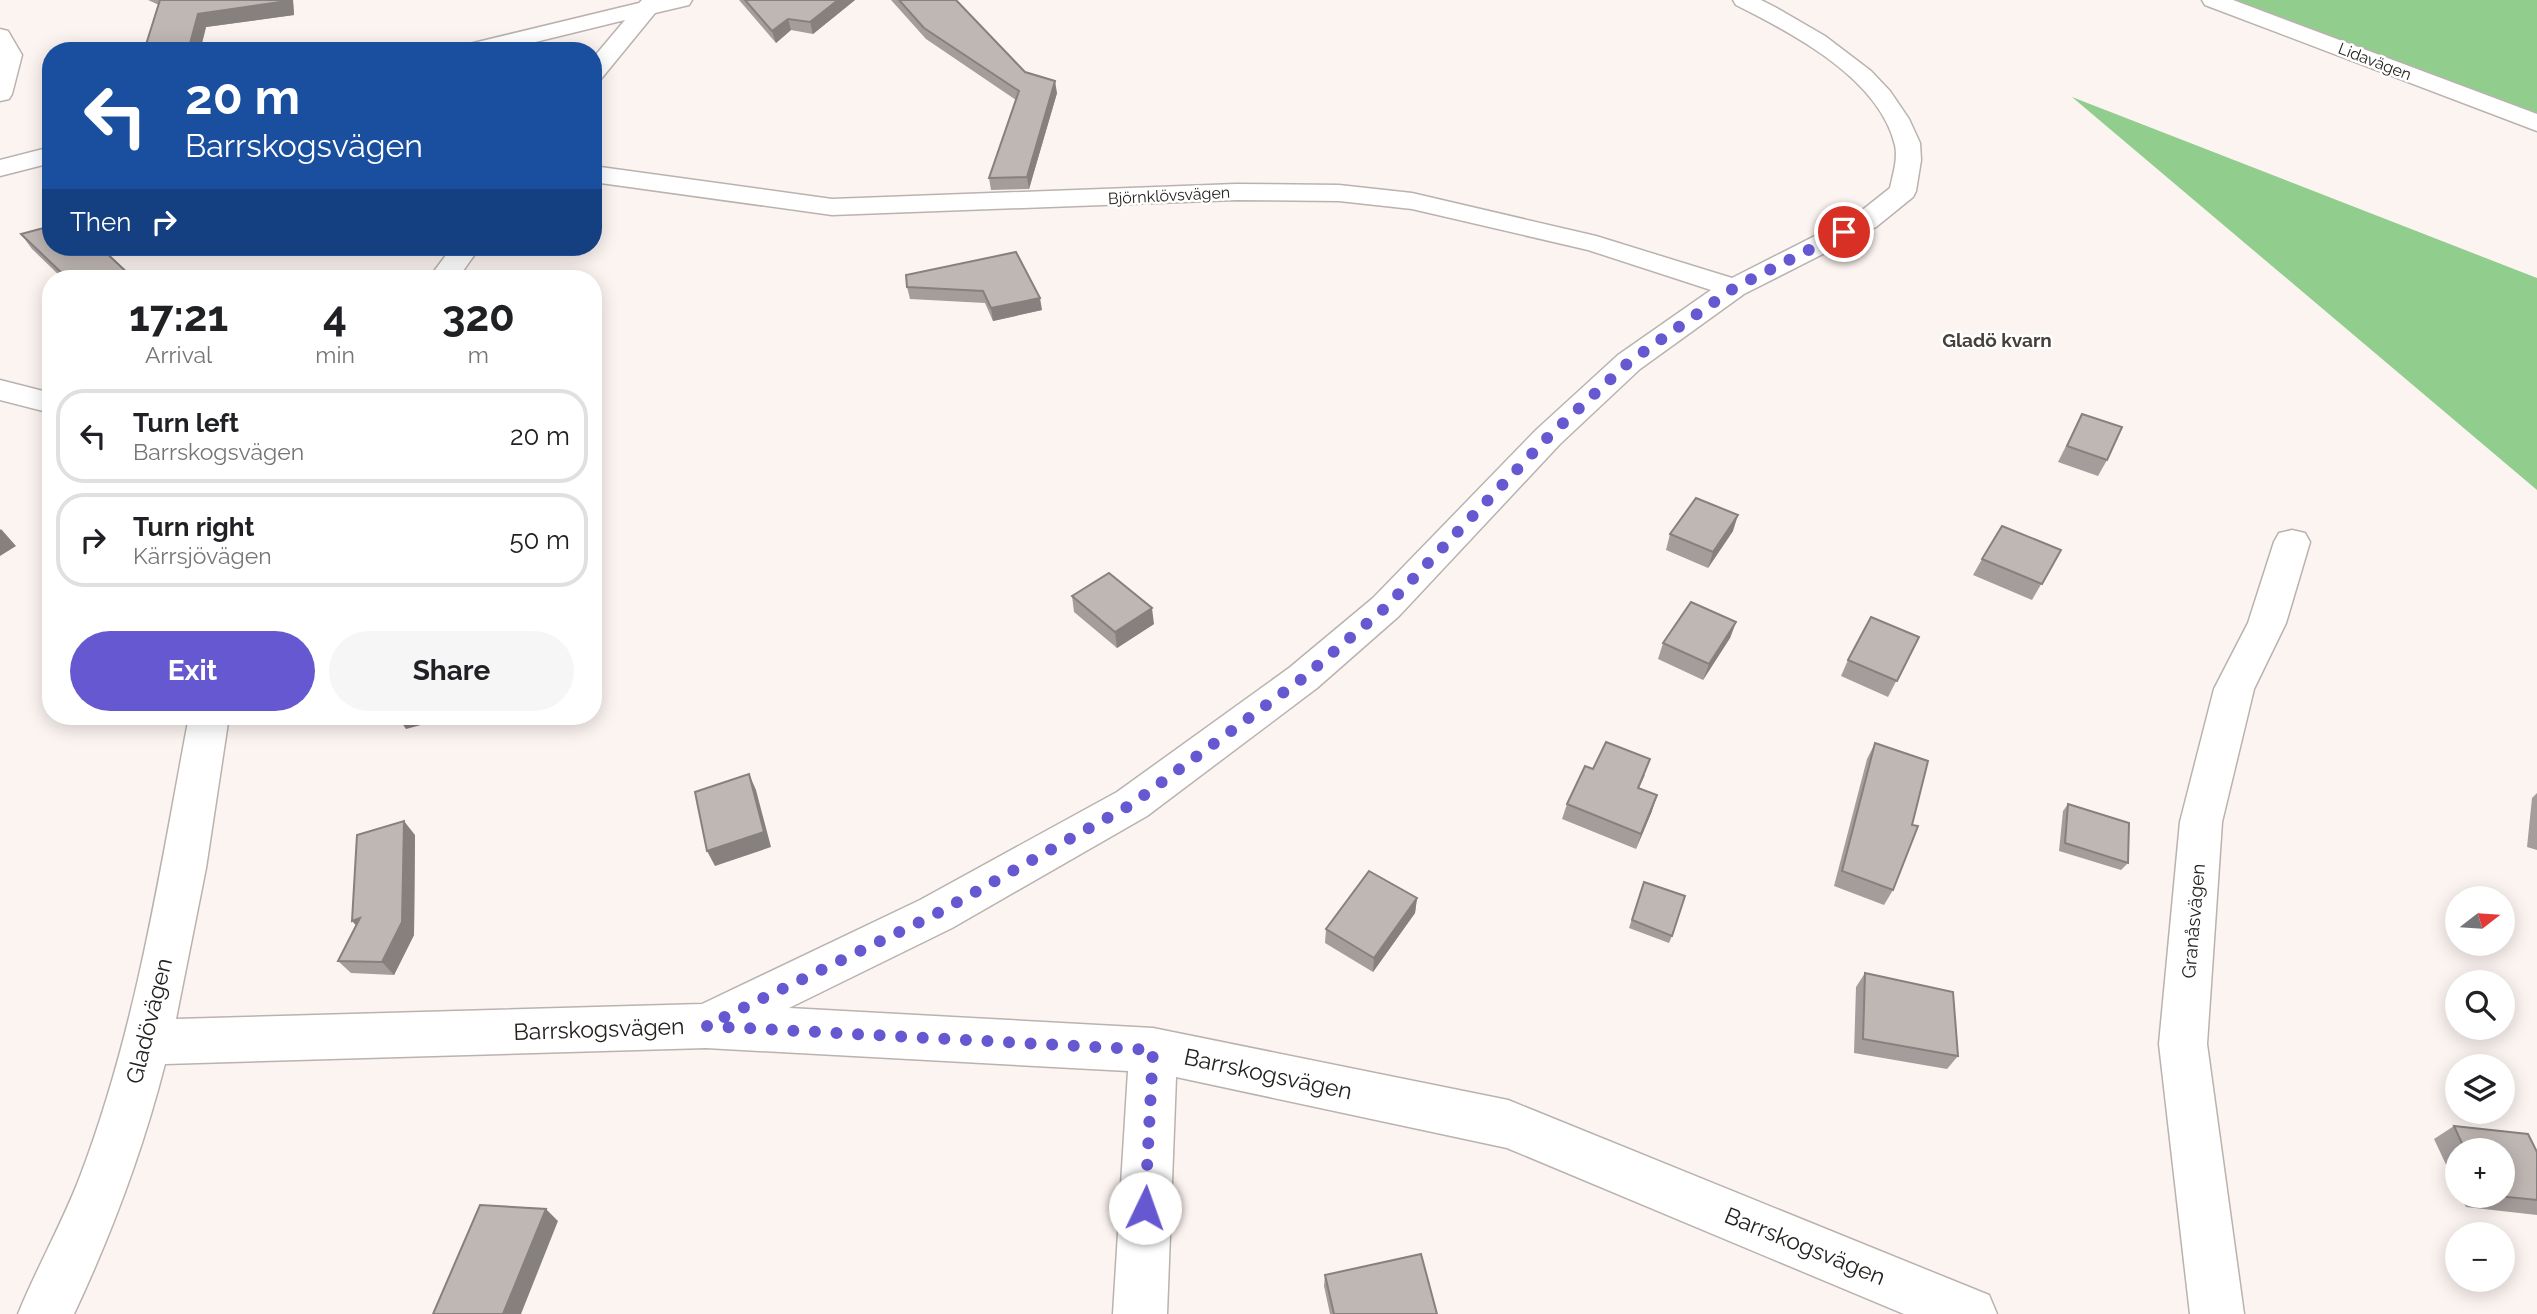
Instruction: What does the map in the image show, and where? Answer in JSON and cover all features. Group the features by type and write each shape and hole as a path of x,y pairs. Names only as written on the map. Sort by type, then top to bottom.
{"street":[{"path":"504,42 651,4 681,0"},
{"path":"706,1026 936,914 1132,804 1303,678 1386,607 1548,437 1618,371 1734,288 1866,221 1903,191 1908,145 1883,95 1822,43 1744,0"},
{"name":"Lidavägen","path":"2213,0 2537,123"},
{"path":"602,63 651,4"},
{"path":"0,36 10,55 4,59 0,94"},
{"path":"0,168 42,157"},
{"name":"Björnklövsvägen","path":"602,175 832,207 1236,192 1339,192 1412,201 1597,244 1734,288"},
{"path":"0,390 42,401"},
{"name":"Granåsvägen","path":"2217,1314 2183,1044 2201,822 2234,689 2267,624 2292,542"},
{"name":"Gladövägen","path":"45,1314 65,1278 111,1161 148,1042 191,833 208,725"},
{"name":"Barrskogsvägen","path":"148,1042 706,1026 1153,1050 1508,1124 1970,1314"},
{"path":"1140,1314 1153,1050"}],"green space":[{"path":"2232,0 2537,0 2537,113"},
{"path":"2072,97 2537,278 2537,490"}],"building":[{"path":"160,0 287,0 198,14 190,42 147,42"},
{"path":"745,0 838,0 810,22 788,19 772,31"},
{"path":"899,0 956,0 1025,72 1055,81 1027,177 989,178 1019,91 924,28"},
{"path":"42,228 42,254 21,234"},
{"path":"1016,252 1040,298 991,308 983,291 907,287 906,275"},
{"path":"44,256 110,256 124,270 59,270"},
{"path":"2082,414 2122,427 2107,460 2067,446"},
{"path":"1696,498 1738,515 1713,552 1670,534"},
{"path":"2002,526 2061,550 2042,584 1982,559"},
{"path":"1109,573 1152,608 1115,632 1072,596"},
{"path":"1691,602 1736,622 1709,664 1663,643"},
{"path":"1871,617 1919,637 1897,681 1848,660"},
{"path":"1606,742 1650,759 1638,788 1657,795 1641,834 1567,804 1585,766 1593,769"},
{"path":"1875,743 1928,761 1912,825 1918,826 1893,890 1842,871"},
{"path":"749,774 764,832 707,851 695,792"},
{"path":"2068,804 2129,823 2128,863 2065,843"},
{"path":"404,821 402,922 382,962 338,961 360,918 352,921 357,835"},
{"path":"1369,871 1417,898 1374,958 1326,929"},
{"path":"1644,882 1685,896 1672,936 1632,920"},
{"path":"1865,973 1953,992 1958,1056 1863,1039"},
{"path":"2454,1126 2528,1134 2537,1152 2537,1200 2515,1198 2515,1138 2460,1138"},
{"path":"480,1205 546,1209 503,1314 433,1314"},
{"path":"1421,1254 1437,1314 1334,1314 1325,1275"}],"district":[{"name":"Gladö kvarn","path":"1997,340"}],"route":[{"path":"1145,1208 1153,1050 706,1026 936,914 1132,804 1303,678 1386,607 1548,437 1629,362 1734,288 1844,232"}]}
